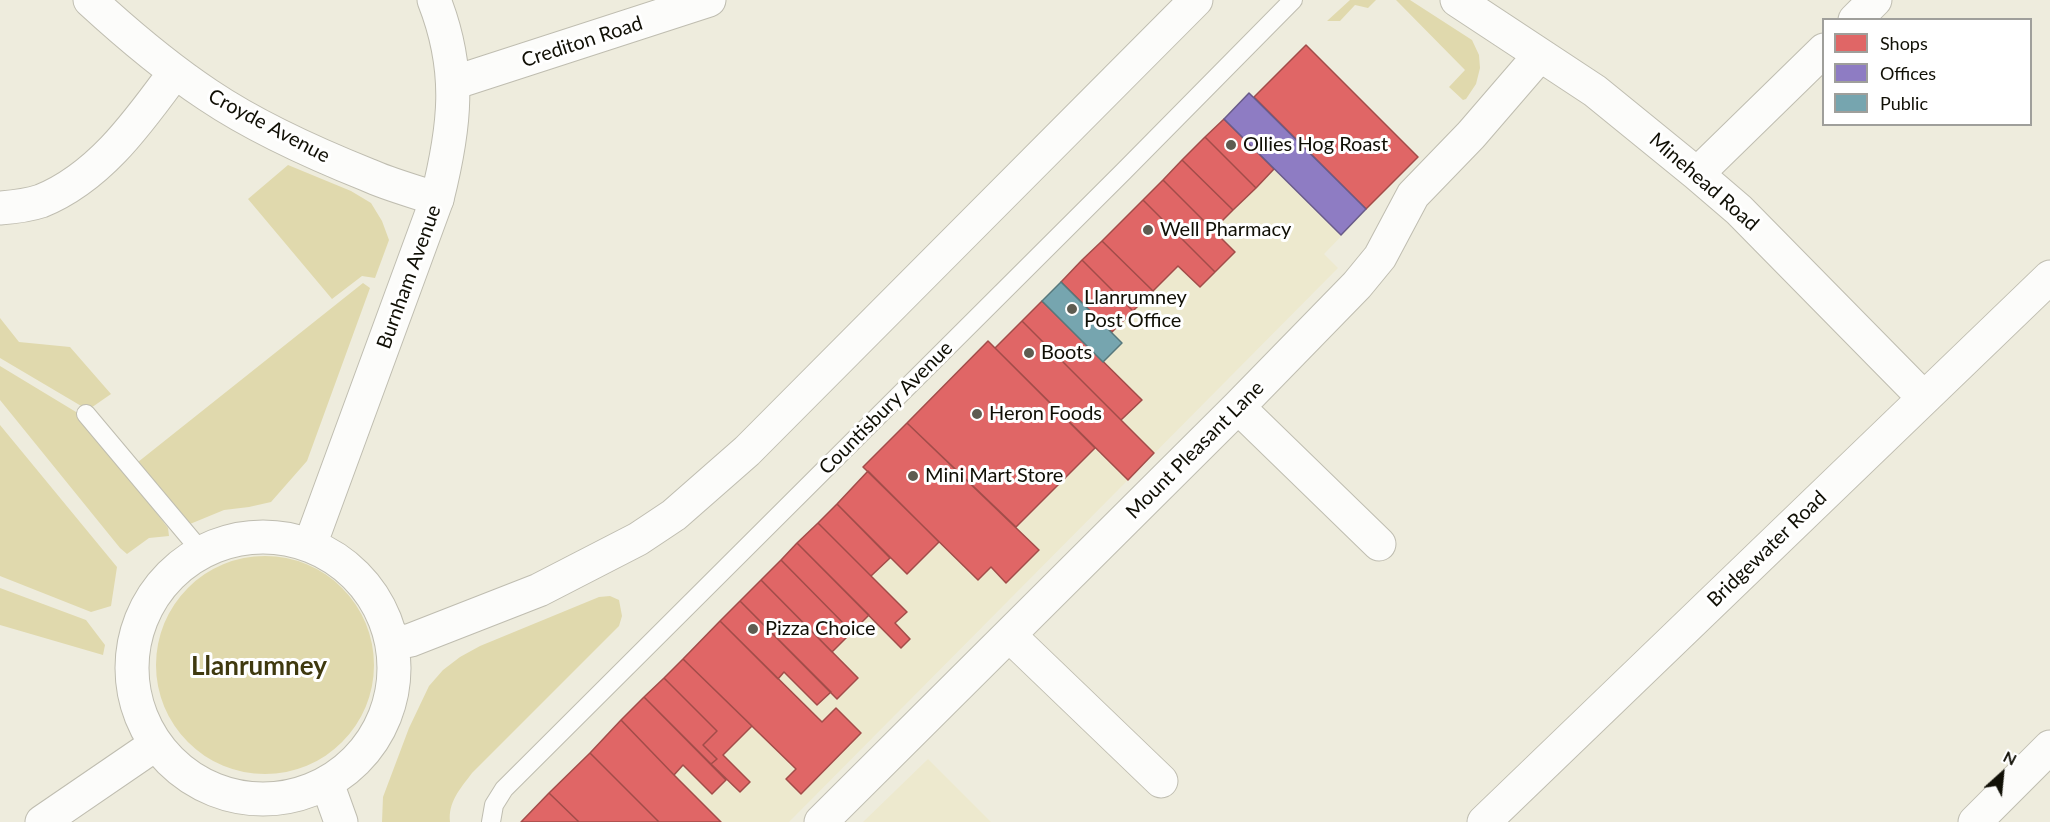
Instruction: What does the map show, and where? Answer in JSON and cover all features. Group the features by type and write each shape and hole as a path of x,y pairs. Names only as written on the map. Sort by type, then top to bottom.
{"street":[{"name":"Croyde Avenue","path":"90,0 136,41 208,96 301,147 370,176 437,200"},
{"name":"Burnham Avenue","path":"310,545 437,200 451,137 453,83 442,21 434,0"},
{"name":"Crediton Road","path":"453,83 709,0"},
{"path":"393,644 411,640 540,590 638,539 674,515 747,451 1196,0"},
{"name":"Minehead Road","path":"1456,0 1595,91 1697,174 1739,210 1923,397"},
{"path":"1857,18 1875,0"},
{"path":"1697,174 1822,52"},
{"name":"Mount Pleasant Lane","path":"821,822 1238,407 1357,285 1380,257 1413,195 1479,126 1540,55"},
{"path":"0,208 40,201 68,186 94,167 138,123 175,72"},
{"name":"Bridgewater Road","path":"1484,822 2050,277"},
{"path":"1238,407 1379,544"},
{"path":"270,536 310,545 344,563 366,586 384,614 393,644 395,680 389,707 377,734 359,759 327,783 289,797 242,798 225,794 192,778 156,744 146,727 133,686 131,660 136,633 154,593 176,568 201,551 236,538 270,536"},
{"path":"1009,635 1161,781"},
{"path":"42,822 156,744"},
{"path":"1974,822 2050,747"},
{"path":"327,783 341,822"}],"lane":[{"name":"Countisbury Avenue","path":"491,822 494,805 504,789 1293,0"},
{"path":"86,414 201,551"}],"shaded area":[{"path":"1350,0 1376,0 1368,8 1355,5 1340,21 1327,21"},
{"path":"1396,0 1410,0 1472,40 1479,55 1480,68 1476,84 1466,99 1463,100 1449,87 1465,70"},
{"path":"1306,45 1418,157 1324,254 1338,268 789,822 521,822 837,504 868,471 863,467 988,341 995,348 1249,93 1254,97"},
{"path":"288,165 351,191 371,203 382,221 389,240 375,278 362,276 332,299 248,199"},
{"path":"363,283 370,288 307,461 271,502 224,510 190,524 138,462"},
{"path":"0,318 19,342 70,347 111,394 88,410 0,358"},
{"path":"0,366 81,415 168,528 169,536 149,538 127,554 120,548 0,400"},
{"path":"0,425 117,567 111,606 91,612 0,576"},
{"path":"265,556 286,558 307,564 342,588 366,623 372,644 374,665 372,686 366,707 342,742 307,766 286,772 265,774 244,772 223,766 188,742 164,707 158,686 156,665 158,644 164,623 188,588 223,564 244,558"},
{"path":"0,588 86,620 105,645 103,655 0,625"},
{"path":"610,596 619,600 622,616 619,626 472,773 453,802 450,822 382,822 383,797 409,728 429,686 443,670 480,646 599,597"},
{"path":"928,759 991,822 863,822"}],"building: Shops":[{"path":"1306,45 1418,157 1366,209 1254,97"},
{"path":"1224,119 1274,169 1256,188 1205,137"},
{"path":"1205,137 1256,188 1233,210 1182,160"},
{"path":"1182,160 1233,210 1213,230 1163,180"},
{"path":"1163,180 1235,252 1215,272 1143,200"},
{"path":"1143,200 1215,272 1200,287 1178,266 1153,291 1102,241"},
{"path":"1102,241 1153,291 1133,311 1082,260"},
{"path":"1082,260 1133,311 1112,332 1061,282"},
{"path":"1042,301 1142,400 1121,420 1022,321"},
{"path":"1022,321 1154,453 1128,480 995,348"},
{"path":"988,341 1095,448 1016,527 907,423"},
{"path":"907,423 1039,550 1006,583 991,567 978,580 863,467"},
{"path":"868,471 939,542 907,574 837,504"},
{"path":"837,504 890,558 871,576 818,523"},
{"path":"818,523 907,612 895,623 910,639 901,648 797,543"},
{"path":"797,543 869,615 852,632 781,560"},
{"path":"781,560 852,632 832,652 761,580"},
{"path":"761,580 858,678 837,699 740,601"},
{"path":"740,601 831,692 817,705 784,672 778,679 720,621"},
{"path":"720,621 822,722 836,708 861,733 801,794 786,779 796,769 683,659"},
{"path":"683,659 752,726 723,755 750,782 740,792 711,764 717,759 703,745 717,731 664,678"},
{"path":"664,678 717,731 703,745 717,759 711,764 644,697"},
{"path":"644,697 726,780 712,794 683,765 674,775 621,720"},
{"path":"621,720 721,822 659,822 590,753"},
{"path":"590,753 659,822 579,822 549,793"},
{"path":"549,793 579,822 521,822"}],"building: Offices":[{"path":"1249,93 1366,209 1341,235 1224,119"}],"building: Public":[{"path":"1061,282 1122,343 1103,362 1042,301"}],"place":[{"name":"Ollies Hog Roast","path":"1231,145"},
{"name":"Well Pharmacy","path":"1148,230"},
{"name":"Llanrumney Post Office","path":"1072,309"},
{"name":"Boots","path":"1029,353"},
{"name":"Heron Foods","path":"977,414"},
{"name":"Mini Mart Store","path":"913,476"},
{"name":"Pizza Choice","path":"753,629"}],"district":[{"name":"Llanrumney","path":"259,667"}]}
